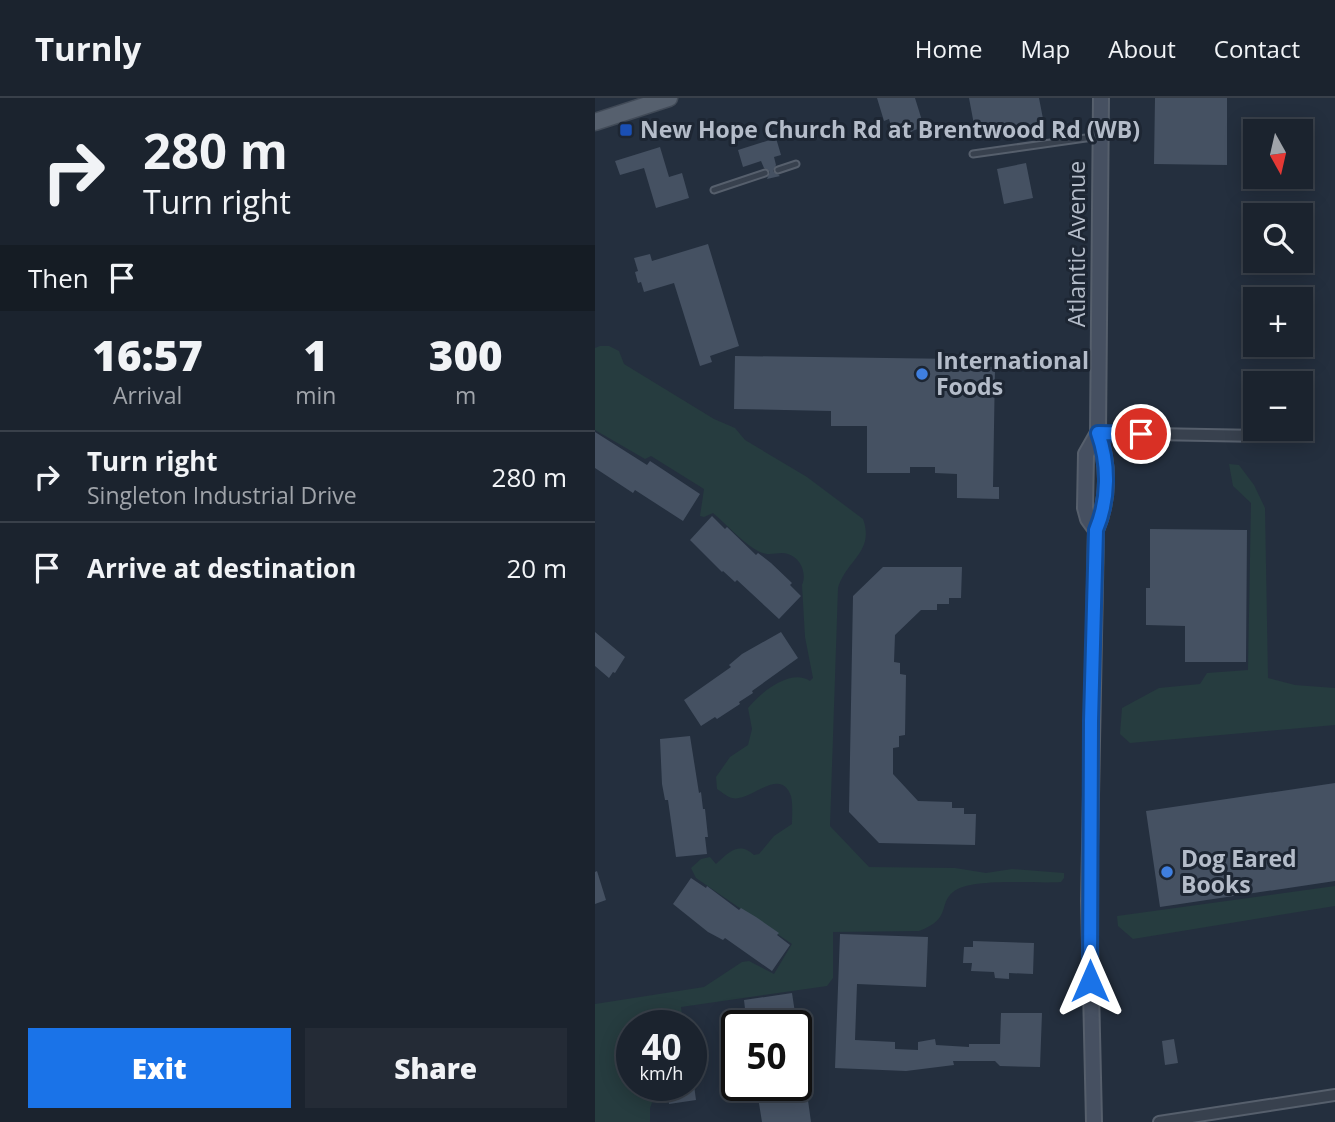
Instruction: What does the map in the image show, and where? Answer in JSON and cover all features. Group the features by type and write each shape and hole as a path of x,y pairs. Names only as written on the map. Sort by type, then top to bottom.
{"main road":[{"path":"595,122 669,98"},
{"name":"Atlantic Avenue","path":"1094,1122 1090,887 1096,530 1088,519 1085,508 1086,454 1098,433 1101,98"}],"street":[{"path":"1098,433 1243,436"},
{"path":"1159,1122 1335,1095"}],"lane":[{"path":"973,154 1100,136"},
{"path":"778,170 796,164"},
{"path":"714,190 765,173"}],"green space":[{"path":"609,346 619,351 624,364 714,419 735,428 745,440 807,477 863,519 865,540 838,588 830,826 869,867 955,868 986,873 1012,869 1064,873 1061,882 989,883 962,887 953,892 946,901 936,922 919,931 833,932 833,978 827,986 681,1007 681,1010 616,1010 616,1101 653,1101 650,1122 595,1122 595,1004 704,987 742,962 749,961 774,974 792,944 696,878 691,868 701,859 710,857 716,864 734,850 744,849 754,855 759,854 774,836 792,824 792,799 786,787 772,784 739,798 732,798 717,789 716,777 730,757 748,745 752,729 748,708 768,689 785,680 794,677 810,681 813,678 805,637 802,567 788,554 767,554 754,549 713,513 700,516 704,489 651,456 645,459 595,430 595,348"},
{"path":"1229,464 1239,465 1254,485 1265,508 1268,678 1295,685 1335,688 1335,725 1130,743 1120,734 1122,708 1159,688 1200,684 1207,673 1248,670 1251,503 1233,486"},
{"path":"1335,886 1335,906 1133,939 1118,926 1117,916"}],"building":[{"path":"877,98 915,98 924,127 912,131 913,134 895,139 889,119 884,121"},
{"path":"969,98 1039,98 1044,124 986,136 985,128 975,130"},
{"path":"1155,98 1227,98 1227,165 1154,164"},
{"path":"776,138 781,155 774,157 776,165 773,171 780,176 767,179 770,172 764,168 761,161 743,167 738,150"},
{"path":"660,147 669,177 682,173 689,198 656,208 644,168 620,175 615,161"},
{"path":"1026,163 1033,198 1004,204 997,169"},
{"path":"708,244 739,346 710,356 712,362 700,366 674,283 644,292 641,282 638,283 634,258 650,254 652,261"},
{"path":"735,356 959,359 959,366 995,367 993,487 999,487 999,499 957,498 957,474 935,473 935,467 910,467 910,473 867,473 867,426 831,426 831,411 734,409"},
{"path":"595,432 647,465 650,461 700,494 683,521 595,468"},
{"path":"712,516 756,555 758,553 771,563 801,596 779,619 737,580 735,582 722,572 690,540"},
{"path":"1150,529 1247,530 1246,662 1185,662 1185,626 1146,625 1146,588 1150,588"},
{"path":"883,567 962,567 961,598 949,598 949,604 937,604 937,610 921,610 895,635 894,662 900,663 900,674 906,675 905,735 899,736 899,747 893,748 893,774 918,801 952,802 952,808 964,808 964,814 976,814 975,845 879,843 849,812 853,596"},
{"path":"595,632 625,657 609,678 595,666"},
{"path":"781,632 798,658 752,691 740,704 701,726 684,700 731,667 729,665 742,654"},
{"path":"690,736 699,793 701,792 705,809 707,854 676,857 668,800 665,800 662,784 660,739"},
{"path":"1335,783 1335,881 1160,907 1146,811"},
{"path":"597,871 606,900 595,904 595,872"},
{"path":"691,878 706,888 707,886 739,910 741,908 756,917 779,933 777,935 790,945 772,971 725,938 723,940 708,932 673,904"},
{"path":"840,934 928,937 926,987 857,984 855,1040 895,1042 895,1049 918,1050 918,1042 935,1039 936,1045 969,1047 969,1044 1000,1044 1001,1013 1042,1013 1040,1067 1000,1066 995,1061 953,1061 954,1065 906,1071 835,1068"},
{"path":"973,941 1034,943 1033,974 1009,973 1009,979 995,978 994,972 971,971 972,963 963,963 964,947 973,947"},
{"path":"792,993 795,1010 745,1010 744,1000"},
{"path":"1174,1039 1178,1063 1165,1065 1162,1041"},
{"path":"669,1101 689,1101 669,1104"},
{"path":"759,1101 808,1101 811,1122 762,1122"}],"place":[{"name":"New Hope Church Rd at Brentwood Rd (WB)","path":"626,130"},
{"name":"International Foods","path":"922,374"},
{"name":"Dog Eared Books","path":"1167,872"}],"route":[{"path":"1090,981 1091,721 1096,530 1105,503 1106,455 1098,433 1141,434"}]}
